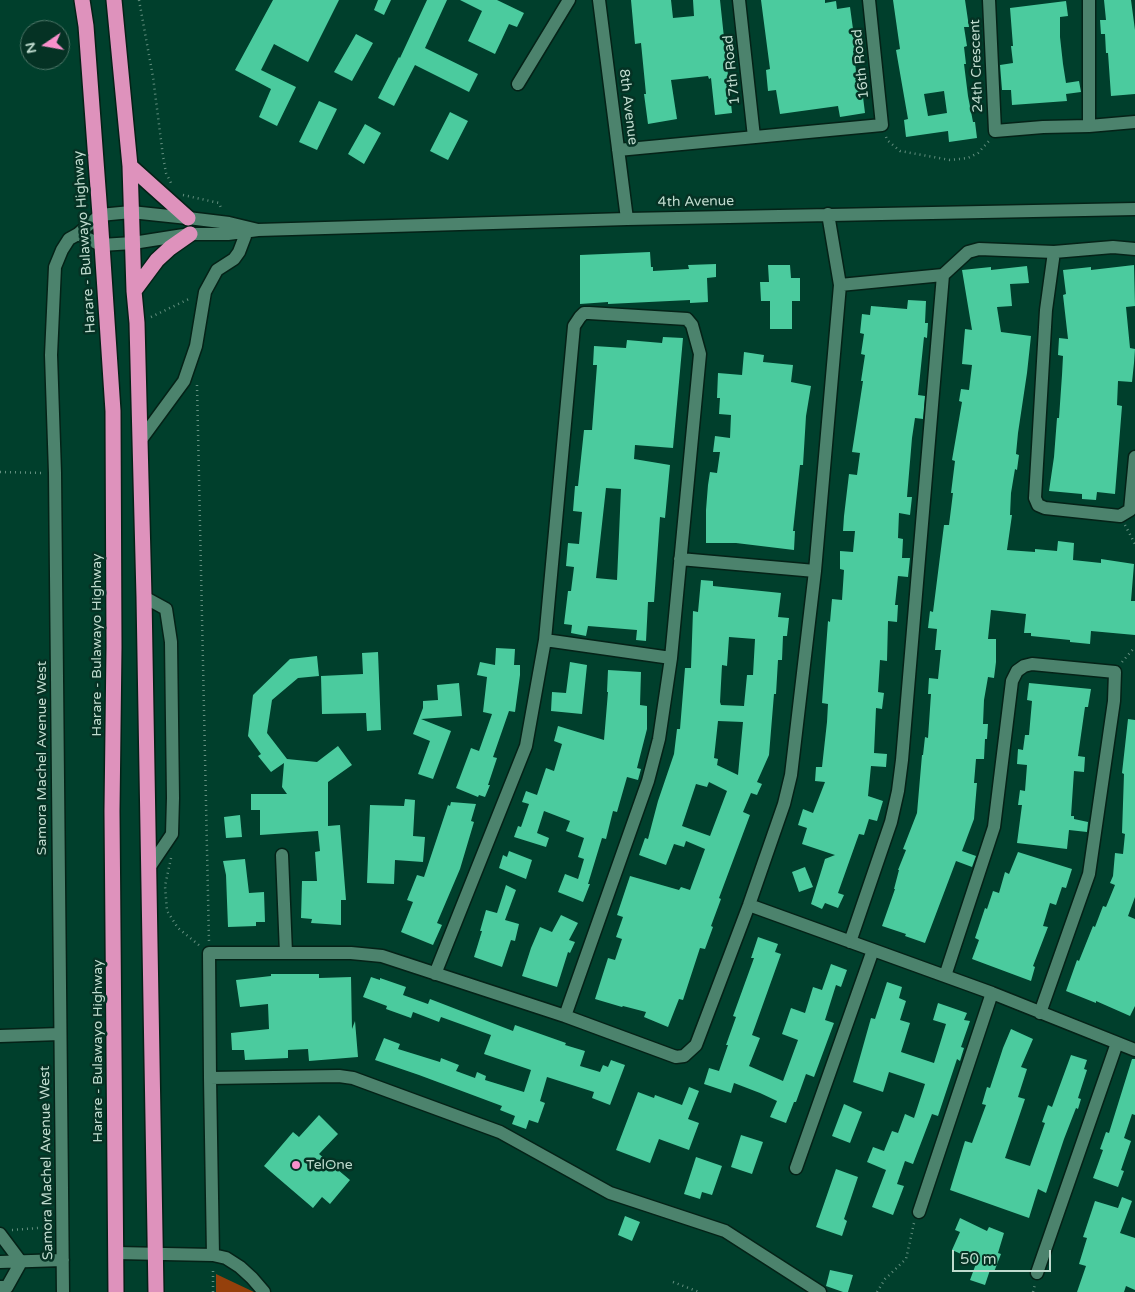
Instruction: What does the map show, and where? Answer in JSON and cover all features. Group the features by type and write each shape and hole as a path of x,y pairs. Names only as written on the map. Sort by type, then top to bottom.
{"highway":[{"name":"Harare - Bulawayo Highway","path":"82,0 86,26 113,411 114,647 112,812 116,1292"},
{"path":"114,0 130,166 134,291 137,323 144,596 156,1292"},
{"path":"130,166 188,218"},
{"path":"134,291 157,260 190,234"}],"street":[{"path":"518,84 570,0"},
{"name":"8th Avenue","path":"599,0 627,218"},
{"name":"17th Road","path":"739,0 754,137"},
{"name":"16th Road","path":"869,0 882,125"},
{"name":"24th Crescent","path":"989,0 995,131"},
{"path":"1089,0 1089,126"},
{"path":"995,131 1135,122"},
{"path":"618,150 882,125"},
{"name":"4th Avenue","path":"252,231 627,218 1135,209"},
{"path":"100,215 131,212 229,223 252,231"},
{"path":"214,1254 209,953 369,954 382,956 565,1016 676,1057 684,1056 696,1045 749,905 784,804 791,775 814,571 840,286 828,214"},
{"name":"Samora Machel Avenue West","path":"64,1292 55,473 51,355 55,267 69,239 78,234 100,215"},
{"path":"78,234 101,245 133,243 190,234 228,234 252,231"},
{"path":"140,441 184,381 196,346 205,292 212,278 217,270 234,259 252,231"},
{"path":"840,286 943,275 968,252 979,249 1054,252 1113,246 1135,249"},
{"path":"1054,252 1046,310 1035,498 1038,505 1044,508 1120,516 1130,510 1135,457"},
{"path":"850,942 891,822 898,791 943,275"},
{"path":"435,974 526,746 545,640 576,320 584,313 687,319 692,325 700,354 671,658 658,738 648,781 565,1016"},
{"path":"680,558 814,571"},
{"path":"144,596 166,609 171,642 172,834 149,868"},
{"path":"545,640 671,658"},
{"path":"945,976 994,827 1012,681 1017,671 1024,666 1032,664 1115,672 1114,701 1089,874 1040,1013"},
{"path":"282,855 286,953"},
{"path":"749,905 992,993 1135,1050"},
{"path":"796,1168 873,950"},
{"path":"919,1212 992,993"},
{"path":"0,1036 60,1034"},
{"path":"1037,1273 1117,1043"},
{"path":"210,1078 339,1076 353,1078 500,1132 610,1193 725,1231 820,1292"},
{"path":"4,1232 21,1262"},
{"path":"116,1253 214,1254 226,1258 240,1267 264,1292"},
{"path":"0,1262 63,1260"},
{"path":"0,1287 6,1287 21,1262"}],"path":[{"path":"139,0 153,77 166,173 174,190"},
{"path":"882,125 887,140 900,151 950,160 968,158 978,153 987,145 995,131"},
{"path":"179,192 184,195 219,203 229,223"},
{"path":"137,323 184,302 195,295"},
{"path":"197,376 209,953"},
{"path":"0,472 55,473"},
{"path":"1120,516 1135,544"},
{"path":"1115,672 1135,647"},
{"path":"172,834 171,861 165,886 167,911 178,928 209,953"},
{"path":"877,1292 885,1280 906,1259 914,1223 919,1212"},
{"path":"4,1232 62,1227"},
{"path":"213,1292 214,1254"},
{"path":"673,1282 699,1292"}],"shaded area":[{"path":"216,1274 254,1292 216,1292"}],"building":[{"path":"273,0 339,0 308,62 274,44 261,70 296,87 277,126 259,117 271,89 235,70"},
{"path":"378,0 391,0 384,15 374,10"},
{"path":"427,0 447,0 425,48 478,74 469,92 415,65 394,106 378,98 400,58"},
{"path":"460,0 497,0 524,13 517,27 509,24 495,54 468,41 482,11"},
{"path":"631,0 671,0 673,18 694,16 693,0 720,0 732,113 715,115 711,78 709,79 708,76 671,80 677,119 648,124 641,43 635,44"},
{"path":"761,0 825,0 825,3 836,1 837,9 850,7 856,51 853,51 859,90 862,89 865,113 840,117 838,106 780,114 776,90 768,91 766,70 770,69"},
{"path":"893,0 965,0 969,27 964,27 967,46 964,47 966,64 964,64 968,96 977,138 949,142 948,131 906,137 904,120 908,119 896,50 900,49","holes":["944,91 947,113 928,116 924,94"]},
{"path":"1104,0 1131,0 1135,30 1135,94 1111,96 1105,34 1101,34 1100,20 1106,20"},
{"path":"1066,1 1068,16 1060,17 1060,37 1066,83 1079,81 1081,92 1066,94 1067,101 1012,105 1011,90 1002,90 1000,65 1013,63 1010,8"},
{"path":"356,34 373,43 352,81 334,72"},
{"path":"319,101 337,109 317,150 299,142"},
{"path":"450,112 468,121 448,160 430,151"},
{"path":"365,124 381,133 364,164 348,154"},
{"path":"650,252 653,271 689,269 688,265 716,264 716,277 707,278 708,302 690,303 690,300 580,304 580,255"},
{"path":"768,265 790,265 791,278 800,278 800,301 792,301 792,329 770,329 770,301 761,301 760,282 769,282"},
{"path":"1134,265 1135,306 1126,307 1130,348 1135,349 1134,363 1132,382 1118,381 1117,405 1122,406 1115,494 1097,492 1096,500 1082,499 1082,494 1049,491 1057,418 1059,418 1062,375 1063,356 1058,355 1059,338 1068,339 1063,295 1066,294 1063,270 1091,267 1091,270"},
{"path":"1027,266 1029,283 1010,284 1012,306 997,307 1001,332 1031,336 1018,433 1016,454 1019,455 1011,493 1010,515 1012,515 1007,550 1035,552 1035,549 1057,551 1058,541 1074,543 1073,560 1101,563 1101,559 1134,564 1131,601 1135,601 1135,635 1091,631 1090,644 1031,636 1031,633 1024,633 1026,614 991,610 988,639 996,639 996,662 994,678 988,677 984,700 983,724 988,724 987,739 985,739 984,759 976,759 974,783 977,783 974,819 962,851 976,856 972,867 956,861 925,943 882,926 895,889 898,870 906,850 903,849 917,813 922,755 925,737 928,738 931,694 928,694 929,678 938,679 941,650 935,650 937,629 928,628 930,611 933,612 944,525 949,525 955,461 952,460 962,402 959,401 961,389 969,390 972,365 962,364 965,329 972,330 962,270 991,267 991,270"},
{"path":"908,300 926,301 925,323 928,323 927,338 924,337 918,395 925,396 923,419 915,418 912,438 907,497 912,497 910,515 899,513 898,538 903,539 902,558 910,558 908,577 898,576 895,605 898,605 897,622 888,621 887,661 880,660 878,692 884,693 882,709 876,708 874,753 887,754 886,767 871,766 868,796 883,801 877,821 869,819 864,835 859,834 838,893 844,895 838,908 825,903 822,909 811,904 825,859 835,855 802,844 807,828 798,825 803,809 813,813 825,782 815,781 816,767 822,767 827,722 828,704 822,703 828,621 830,622 832,599 842,600 844,570 840,569 840,551 853,552 855,531 843,531 849,474 857,475 860,453 852,452 865,355 861,354 864,334 860,333 862,314 870,315 871,306 907,309"},
{"path":"663,337 683,338 673,448 635,445 634,459 670,465 665,518 660,517 654,602 648,602 646,641 636,640 637,630 588,626 586,636 571,633 572,625 564,624 568,591 571,591 574,567 566,566 568,543 579,544 582,512 573,511 575,486 578,486 584,430 592,430 597,365 593,365 594,346 626,348 627,340 662,343","holes":["606,488 621,489 617,580 596,578"]},
{"path":"744,352 764,355 763,362 793,365 791,382 811,386 806,416 803,465 800,465 793,531 795,531 794,550 736,543 706,543 706,510 710,472 717,473 720,452 713,452 715,436 730,438 731,415 719,414 720,398 717,398 718,373 742,375"},
{"path":"701,580 713,581 713,586 781,593 778,617 789,618 787,636 783,636 782,660 778,660 769,755 757,782 762,784 757,795 751,793 743,812 750,815 719,898 721,899 711,926 713,927 705,949 700,948 683,1000 679,999 668,1027 644,1017 646,1012 595,999 608,958 615,960 622,939 616,937 623,917 617,915 630,876 679,890 681,887 690,890 705,849 686,841 684,847 674,844 666,865 639,855 645,838 648,839 658,801 674,754 677,729 680,729 685,668 691,668 693,611 698,612","holes":["729,637 755,639 753,675 747,675 744,706 721,705 720,702 722,665 727,666","718,721 743,722 738,775 717,765 718,759 714,758","709,782 727,791 710,836 682,826 696,784 707,787"]},
{"path":"496,648 515,649 514,665 520,665 520,675 515,712 509,711 493,757 497,758 488,785 490,785 485,797 479,795 478,797 456,788 471,748 479,751 492,714 483,712 487,677 477,675 480,662 495,665"},
{"path":"378,652 381,730 367,731 366,713 322,714 321,676 363,674 362,653"},
{"path":"317,656 319,676 298,678 272,700 267,733 287,759 317,762 338,746 352,765 328,782 328,826 340,825 346,900 341,900 341,925 311,923 312,919 301,918 302,881 317,881 315,852 320,851 318,831 260,835 260,810 251,810 251,794 287,794 282,787 284,763 271,772 258,756 261,754 248,736 253,695 290,659"},
{"path":"570,662 587,665 582,714 551,711 552,692 566,693"},
{"path":"608,670 641,672 640,705 647,706 647,729 637,768 641,769 638,780 627,777 617,812 613,811 606,839 602,838 588,884 590,884 583,902 558,892 565,874 578,879 584,859 578,857 584,838 566,831 570,821 544,811 537,833 549,838 546,847 514,837 518,826 521,827 529,804 522,802 526,791 537,795 546,768 554,771 562,744 554,741 558,726 604,740"},
{"path":"459,683 462,716 421,719 451,731 433,779 418,774 430,741 413,734 423,708 423,701 438,700 437,685"},
{"path":"1029,683 1091,689 1088,707 1085,707 1078,756 1085,757 1084,772 1074,771 1071,816 1074,816 1074,819 1088,822 1087,832 1069,830 1067,849 1017,843 1022,805 1018,805 1020,790 1025,791 1027,765 1017,764 1018,749 1023,750 1025,735 1029,735 1032,701 1027,700"},
{"path":"1128,719 1135,720 1135,897 1128,916 1135,919 1135,1006 1130,1016 1096,1001 1096,1003 1066,991 1077,960 1079,961 1093,926 1095,927 1103,906 1106,907 1115,885 1110,883 1113,876 1115,853 1123,854 1125,834 1122,833 1124,774 1122,773"},
{"path":"405,799 415,800 413,836 425,837 423,862 395,860 394,884 367,883 370,805 404,806"},
{"path":"451,802 476,804 471,821 474,822 460,869 437,923 442,925 433,945 401,932 413,902 407,900 417,875 424,877 448,805 450,806"},
{"path":"240,815 242,837 226,838 224,817"},
{"path":"509,851 532,860 526,879 499,868 503,855 507,857"},
{"path":"1018,852 1072,869 1066,888 1062,887 1056,905 1050,903 1043,926 1048,927 1033,966 1035,967 1031,981 972,959 979,940 975,938 985,908 987,909 993,891 999,893 1005,872 1009,874"},
{"path":"245,859 249,893 264,892 265,922 256,922 256,926 228,927 226,875 223,861"},
{"path":"805,867 813,887 799,892 792,872"},
{"path":"506,885 516,890 505,920 519,924 515,941 511,940 502,967 474,957 486,910 497,913"},
{"path":"561,915 578,923 569,940 575,942 570,953 568,952 557,987 522,976 540,927 552,932"},
{"path":"758,937 778,944 775,952 781,954 752,1035 760,1038 749,1066 783,1081 798,1040 782,1034 791,1008 805,1013 813,987 822,990 831,964 847,970 841,987 836,985 825,1020 834,1023 814,1077 806,1074 786,1123 770,1117 777,1101 734,1083 731,1093 704,1084 709,1068 719,1071 736,1017 733,1016 754,958 751,958"},
{"path":"271,974 319,974 319,978 351,977 352,1029 355,1021 358,1057 309,1061 308,1049 288,1050 288,1058 245,1060 244,1050 232,1050 231,1033 269,1029 268,1004 240,1007 236,980 271,976"},
{"path":"371,977 380,980 380,978 406,987 403,995 428,1004 430,999 513,1031 515,1025 585,1051 580,1066 600,1072 603,1065 608,1067 611,1060 625,1065 610,1105 592,1098 594,1092 547,1077 540,1101 545,1103 538,1123 529,1120 526,1129 512,1124 515,1116 500,1110 502,1106 375,1060 384,1038 400,1044 398,1049 440,1062 441,1058 459,1065 456,1071 475,1078 477,1072 486,1076 485,1080 524,1092 531,1070 484,1054 491,1035 441,1017 439,1022 413,1012 411,1018 386,1009 387,1006 363,997"},
{"path":"887,982 902,987 899,998 906,1001 900,1020 910,1023 901,1052 934,1063 946,1024 933,1020 938,1003 967,1013 964,1020 970,1021 961,1047 964,1048 960,1061 957,1059 938,1116 932,1114 913,1164 905,1161 897,1184 904,1186 893,1215 872,1207 886,1170 867,1162 873,1147 884,1151 892,1131 898,1133 905,1114 914,1118 925,1084 889,1072 883,1092 853,1082 871,1018 875,1019"},
{"path":"1011,1029 1033,1039 1021,1067 1027,1069 1018,1097 1025,1099 1005,1158 1030,1166 1045,1123 1042,1122 1048,1105 1052,1107 1071,1055 1087,1060 1084,1069 1087,1070 1078,1098 1081,1099 1078,1109 1076,1108 1064,1139 1046,1193 1038,1189 1029,1218 950,1190 965,1141 972,1143 986,1105 982,1104 987,1087 990,1088"},
{"path":"1132,1059 1135,1059 1135,1115 1132,1114 1124,1138 1131,1141 1121,1170 1124,1171 1118,1187 1093,1178 1103,1150 1100,1149 1106,1132 1109,1133"},
{"path":"689,1087 699,1091 688,1119 699,1123 689,1150 659,1139 650,1163 616,1150 638,1092 654,1098 655,1095 682,1105"},
{"path":"844,1104 862,1112 850,1143 832,1136"},
{"path":"319,1115 338,1134 319,1154 350,1180 330,1204 322,1197 313,1208 264,1166 293,1132 299,1137"},
{"path":"741,1135 763,1142 752,1174 731,1167"},
{"path":"696,1157 722,1166 712,1195 702,1192 700,1199 684,1194"},
{"path":"836,1169 858,1177 844,1219 847,1221 842,1236 816,1227"},
{"path":"1122,1197 1132,1201 1120,1233 1135,1238 1135,1290 1126,1286 1124,1292 1077,1292 1086,1266 1079,1264 1087,1238 1083,1237 1095,1201 1118,1208"},
{"path":"625,1216 640,1222 632,1241 618,1235"},
{"path":"960,1218 987,1231 989,1227 1004,1233 998,1253 1001,1254 994,1272 990,1270 985,1285 970,1280 977,1261 952,1250 960,1232 955,1230"},
{"path":"830,1270 853,1275 848,1292 826,1286"}],"place":[{"name":"TelOne","path":"296,1165"}]}
